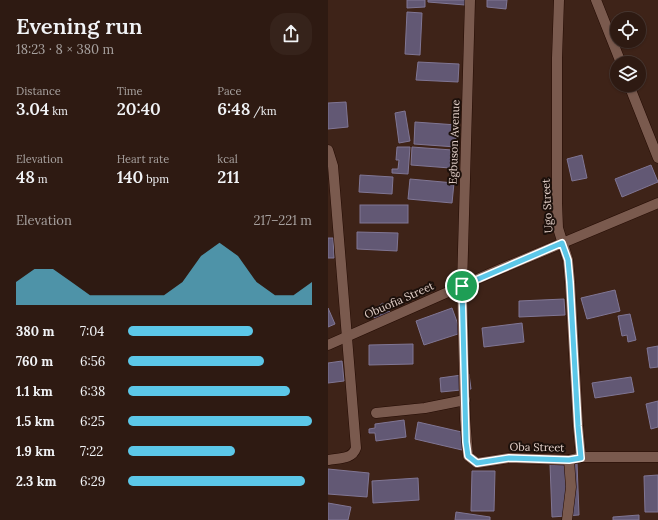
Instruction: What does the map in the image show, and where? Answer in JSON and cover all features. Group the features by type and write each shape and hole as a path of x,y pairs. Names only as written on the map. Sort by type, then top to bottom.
{"street":[{"name":"Egbuson Avenue","path":"462,286 470,0"},
{"name":"Ugo Street","path":"559,0 557,58 558,228 568,260 581,458"},
{"path":"596,0 618,56"},
{"path":"632,92 658,158"},
{"path":"328,150 333,166 356,448 350,456 328,460"},
{"name":"Obuofia Street","path":"328,345 462,286 658,203"},
{"name":"Oba Street","path":"462,286 466,442 468,456 472,461 477,463 509,458 569,460 581,458 658,457"},
{"path":"376,413 425,408 465,400"},
{"path":"567,520 571,488 569,460"}],"building":[{"path":"407,0 425,0 425,7 407,8"},
{"path":"428,0 465,0 465,5 428,2"},
{"path":"487,0 507,0 506,9 487,7"},
{"path":"407,12 422,13 420,55 405,54"},
{"path":"418,62 459,64 458,82 416,80"},
{"path":"346,102 348,127 328,129 328,103"},
{"path":"405,111 410,141 399,143 395,113"},
{"path":"415,122 457,125 456,147 414,144"},
{"path":"397,147 410,147 408,174 392,173 392,169 398,169 399,160 396,160"},
{"path":"412,147 452,150 450,168 411,165"},
{"path":"582,155 587,178 572,181 567,159"},
{"path":"651,165 658,182 622,197 615,179"},
{"path":"360,175 393,177 392,194 359,192"},
{"path":"410,179 454,183 452,203 408,199"},
{"path":"360,205 408,205 408,223 360,223"},
{"path":"357,232 398,233 397,251 357,249"},
{"path":"328,238 333,238 334,258 328,258"},
{"path":"615,290 620,311 587,319 581,298"},
{"path":"564,299 565,315 519,317 519,301"},
{"path":"383,303 390,312 377,321 370,312"},
{"path":"328,308 335,324 328,327"},
{"path":"452,308 461,333 424,345 416,321"},
{"path":"630,314 636,340 628,342 627,335 622,336 618,316"},
{"path":"522,323 524,342 484,347 482,328"},
{"path":"413,344 413,364 369,365 369,345"},
{"path":"658,346 658,367 650,368 647,348"},
{"path":"342,361 344,381 328,383 328,363"},
{"path":"469,374 471,389 441,392 440,378"},
{"path":"631,377 634,392 595,398 592,383"},
{"path":"658,401 658,427 651,429 646,404"},
{"path":"404,420 406,437 376,441 375,433 369,433 369,429 375,428 375,424"},
{"path":"418,422 466,433 462,450 415,439"},
{"path":"577,463 579,515 552,517 550,464"},
{"path":"328,469 369,473 367,497 328,494"},
{"path":"472,471 495,471 494,511 471,511"},
{"path":"658,475 658,512 645,512 644,476"},
{"path":"418,478 419,500 373,503 372,481"},
{"path":"328,503 351,507 348,520 328,520"},
{"path":"456,512 490,517 490,520 455,520"},
{"path":"639,515 639,520 613,520 613,517"}],"route":[{"path":"562,243 568,260 570,282 581,458 569,460 509,458 477,463 472,461 468,456 465,418 462,286 562,243"}]}
